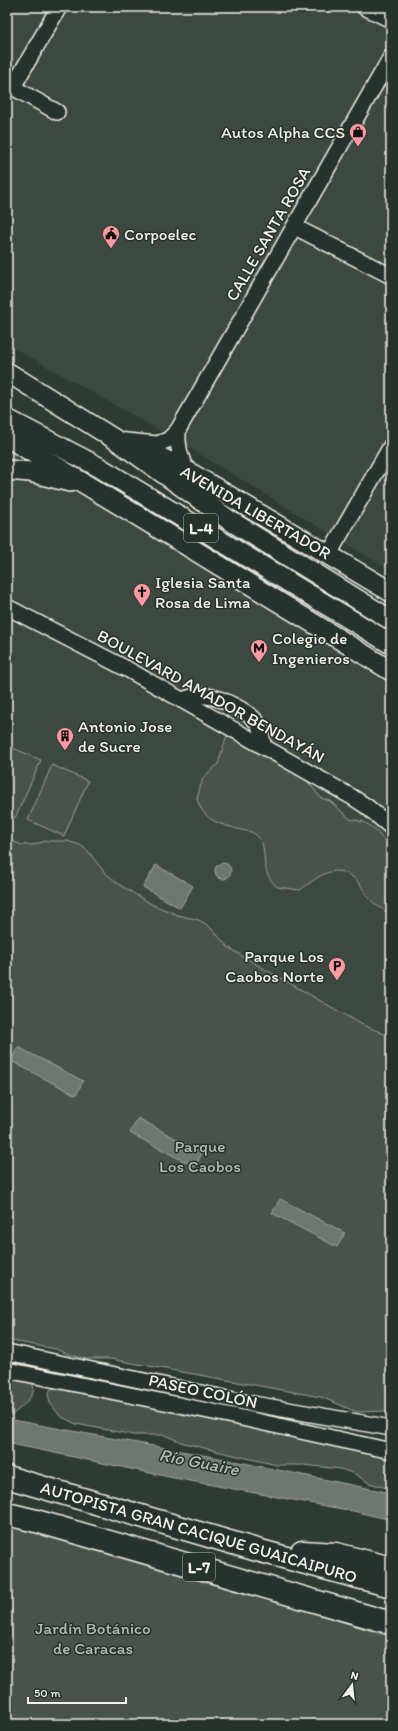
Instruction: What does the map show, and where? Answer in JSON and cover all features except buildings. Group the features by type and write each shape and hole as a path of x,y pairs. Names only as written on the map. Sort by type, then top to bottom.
{"highway":[{"name":"AUTOPISTA GRAN CACIQUE GUAICAIPURO","path":"7,1477 257,1550 391,1586"},
{"name":"AUTOPISTA GRAN CACIQUE GUAICAIPURO","path":"7,1514 51,1525 391,1623"},
{"path":"257,1550 336,1554 391,1568"}],"main road":[{"name":"AVENIDA LIBERTADOR","path":"7,372 116,440 229,520 391,620"},
{"name":"L-4","path":"7,420 97,466 391,644"},
{"name":"L-4","path":"7,437 391,671"},
{"name":"AVENIDA LIBERTADOR","path":"116,440 155,454 187,471 391,592"},
{"path":"7,470 30,472 89,487"},
{"name":"L-4","path":"371,607 391,616"}],"street":[{"path":"57,112 10,86 59,7"},
{"path":"364,7 391,20"},
{"name":"CALLE SANTA ROSA","path":"116,440 157,444 168,440 178,430 391,57"},
{"path":"295,227 391,276"},
{"path":"178,430 178,449 181,460 187,471"},
{"path":"329,554 391,446"},
{"name":"BOULEVARD AMADOR BENDAYÁN","path":"7,607 127,669 263,745 352,796 391,826"},
{"path":"182,700 191,696 206,696 220,699 251,715 261,731 263,745"},
{"name":"PASEO COLÓN","path":"7,1352 248,1403 391,1428"},
{"name":"PASEO COLÓN","path":"7,1370 232,1416 391,1451"}],"shaded area":[{"path":"7,7 391,7 391,571 166,434 7,344"},
{"path":"7,447 391,679 391,1045 7,842"}],"green space":[{"path":"230,730 296,767 321,798 330,801 350,819 364,822 372,827 391,847 391,917 372,902 357,881 342,872 334,871 320,876 300,890 277,887 267,874 262,842 256,835 251,832 220,824 208,817 200,806 197,798 203,778 218,764"},
{"path":"8,746 41,760 15,818 7,814"},
{"path":"52,765 88,781 64,836 28,820"},
{"name":"Parque Los Caobos","path":"7,839 22,845 33,845 45,841 67,841 80,845 88,851 105,873 123,887 153,905 178,915 199,920 209,926 228,947 242,956 361,1024 391,1037 391,1413 385,1411 357,1412 321,1397 110,1359 87,1359 67,1354 56,1349 7,1340"},
{"path":"7,1373 29,1380 33,1387 33,1392 26,1402 7,1419"},
{"path":"61,1386 391,1448 391,1489 369,1483 355,1474 341,1469 304,1465 277,1465 184,1443 164,1435 134,1435 76,1424 60,1416 50,1403 48,1394 51,1389"},
{"name":"Jardín Botánico de Caracas","path":"7,1522 243,1591 391,1637 391,1724 7,1724"}],"water":[{"path":"220,863 226,863 231,868 229,877 226,879 220,879 215,874 215,868"},
{"path":"156,865 193,886 180,908 143,887"},
{"path":"18,1047 83,1081 76,1095 11,1061"},
{"path":"138,1118 202,1153 195,1167 130,1133"},
{"path":"280,1199 345,1233 337,1247 272,1213"},
{"name":"Río Guaire","path":"7,1419 219,1458 391,1493 391,1520 353,1511 174,1478 7,1443"}],"place":[{"name":"Autos Alpha CCS","path":"358,147"},
{"name":"Corpoelec","path":"111,249"},
{"name":"Iglesia Santa Rosa de Lima","path":"142,607"},
{"name":"Colegio de Ingenieros","path":"259,663"},
{"name":"Antonio Jose de Sucre","path":"65,751"},
{"name":"Parque Los Caobos Norte","path":"337,981"}]}
